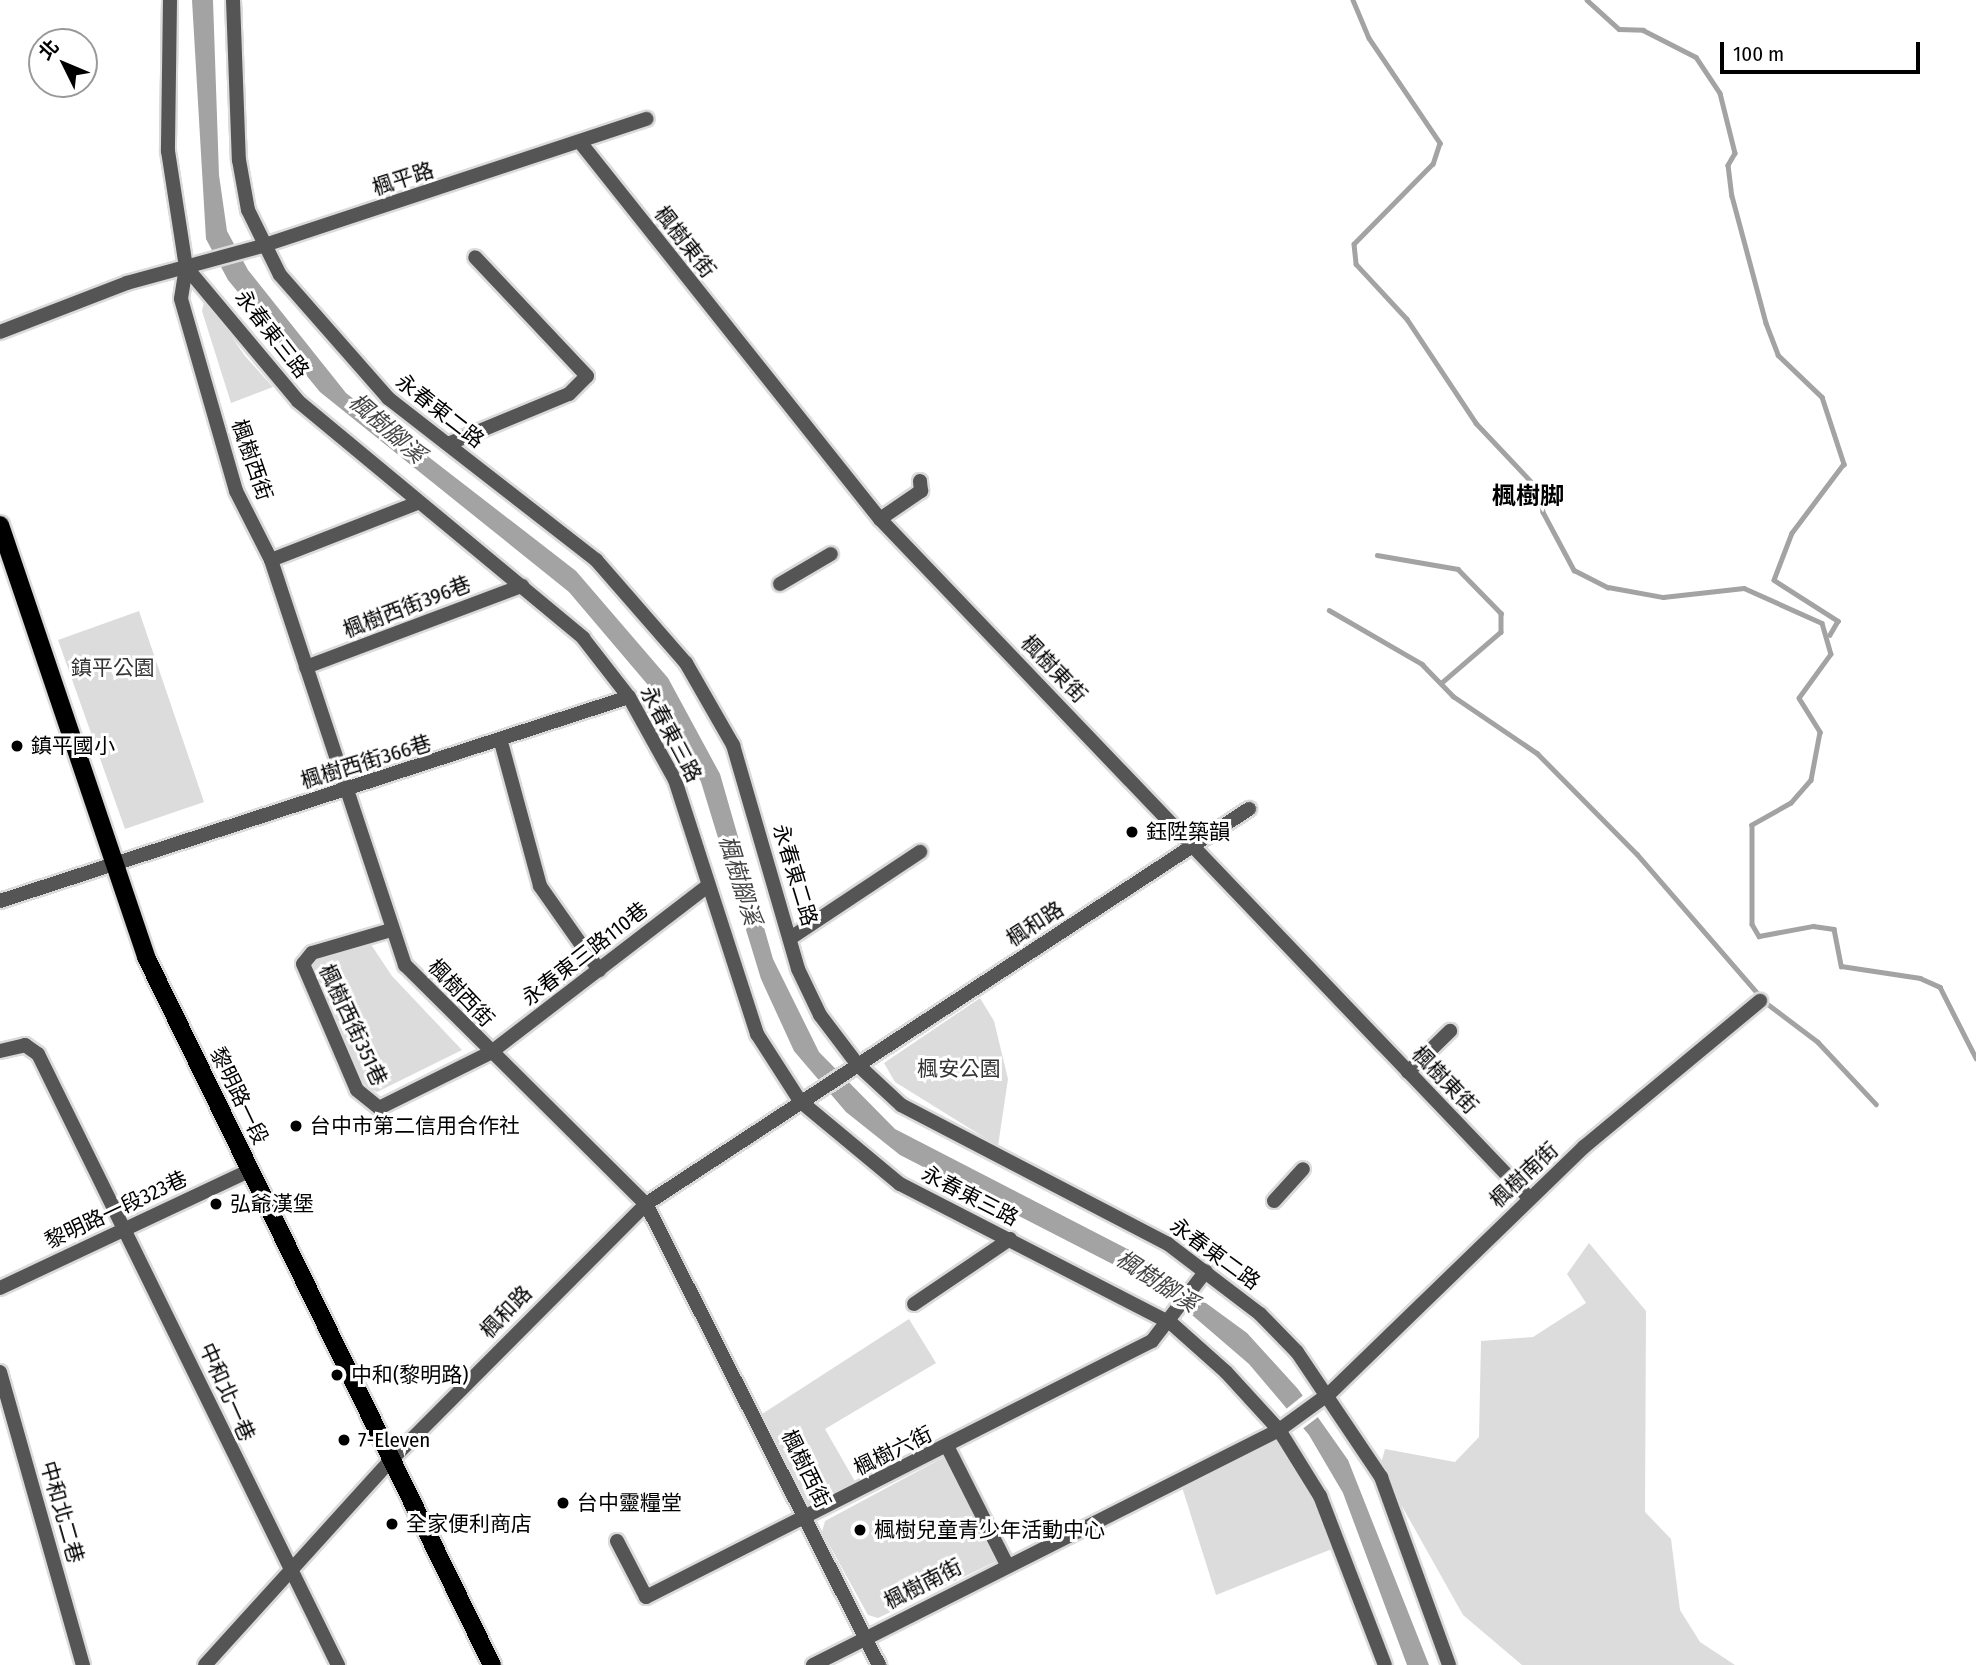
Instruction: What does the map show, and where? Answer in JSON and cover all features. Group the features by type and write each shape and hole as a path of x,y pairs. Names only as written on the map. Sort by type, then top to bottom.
{"main road":[{"name":"黎明路一段","path":"0,525 146,957 492,1665"}],"street":[{"path":"0,332 193,265 168,151 170,0"},
{"name":"永春東二路","path":"233,0 239,160 262,246 343,354 448,444 596,560 686,663 733,745 792,937 798,969 820,1015 858,1065 901,1105 1150,1233 1206,1271 1260,1314 1330,1393 1381,1477 1449,1665"},
{"name":"楓平路","path":"193,265 262,246 647,119"},
{"name":"楓樹東街","path":"580,142 880,519 1529,1198"},
{"path":"448,444 569,394 587,376 475,257"},
{"name":"永春東三路","path":"193,265 298,401 417,503 523,586 583,638 629,696 675,780 706,887 757,1034 800,1101 900,1184 1171,1323 1279,1430 1320,1496 1385,1665"},
{"name":"楓樹西街","path":"193,265 181,299 236,491 271,560 404,965 490,1053 646,1204 807,1517 879,1665"},
{"path":"880,519 921,491 920,481"},
{"path":"271,560 417,503"},
{"path":"780,584 831,554"},
{"name":"楓樹西街396巷","path":"306,667 523,586"},
{"name":"楓樹西街366巷","path":"0,901 113,862 501,741 629,696"},
{"path":"501,741 540,886 599,971"},
{"name":"楓和路","path":"205,1665 390,1461 646,1204 1249,809"},
{"path":"792,937 920,852"},
{"name":"永春東三路110巷","path":"490,1053 706,887"},
{"name":"楓樹西街351巷","path":"391,930 312,953 303,964 362,1099 379,1108 392,1104 490,1053"},
{"name":"楓樹南街","path":"813,1665 1279,1430 1330,1393 1529,1198 1760,1001"},
{"path":"1408,1072 1450,1031"},
{"name":"中和北一巷","path":"0,1051 25,1045 38,1054 287,1572 338,1665"},
{"path":"1273,1201 1303,1169"},
{"name":"黎明路一段323巷","path":"0,1288 249,1171"},
{"path":"914,1304 1010,1239"},
{"name":"楓樹六街","path":"617,1541 646,1597 948,1448 1152,1341 1171,1323 1206,1271"},
{"name":"中和北二巷","path":"0,1372 83,1665"},
{"path":"948,1448 1007,1565"}],"green space":[{"path":"205,298 245,356 273,387 231,403 202,311"},
{"name":"鎮平公園","path":"139,611 204,802 125,829 58,640"},
{"path":"370,943 392,976 462,1050 377,1092 366,1087 312,976 312,961"},
{"name":"楓安公園","path":"980,998 994,1021 1008,1079 998,1146 895,1082 884,1063"},
{"path":"1589,1243 1646,1311 1645,1512 1671,1539 1680,1610 1700,1642 1735,1665 1522,1665 1463,1615 1380,1467 1385,1449 1455,1462 1479,1437 1481,1341 1533,1337 1586,1303 1567,1274"},
{"path":"909,1319 936,1363 825,1429 857,1485 808,1506 762,1414"},
{"path":"1277,1441 1316,1502 1332,1549 1216,1595 1182,1487"},
{"path":"946,1456 997,1561 878,1618 868,1615 822,1532 825,1521"}],"water":[{"name":"楓樹腳溪","path":"192,0 213,0 219,175 227,231 248,270 346,393 576,571 668,678 720,774 773,959 819,1052 895,1129 1143,1257 1247,1333 1298,1389 1348,1460 1429,1665 1407,1665 1343,1493 1309,1435 1249,1364 1192,1315 1126,1271 900,1155 846,1112 794,1051 761,979 701,782 659,698 569,592 320,392 228,280 206,239"}],"pier":[{"path":"1306,1393 1322,1414 1301,1430 1285,1410"}],"waterway":[{"path":"1353,0 1369,38 1440,143 1433,164 1354,244 1356,264 1407,319 1476,423 1540,491 1543,512 1574,570 1608,587 1663,597 1744,588 1822,623 1831,654 1799,698 1820,732 1811,780 1791,803 1752,825 1752,924 1759,936 1813,926 1834,929 1841,966 1920,978 1940,987 1976,1058"},
{"path":"1587,0 1619,29 1643,30 1696,57 1720,93 1735,153 1728,165 1732,196 1766,323 1778,355 1822,397 1844,464 1792,533 1774,580 1838,621 1830,635"},
{"path":"1377,555 1458,569 1501,613 1501,632 1443,682"},
{"path":"1329,610 1422,664 1453,696 1537,753 1637,854 1765,1002 1818,1042 1876,1104"}],"place":[{"name":"鎮平國小","path":"17,746"},
{"name":"鈺陞築韻","path":"1132,832"},
{"name":"台中市第二信用合作社","path":"296,1126"},
{"name":"弘爺漢堡","path":"216,1204"},
{"name":"中和(黎明路)","path":"337,1375"},
{"name":"7-Eleven","path":"344,1440"},
{"name":"台中靈糧堂","path":"563,1503"},
{"name":"全家便利商店","path":"392,1524"},
{"name":"楓樹兒童青少年活動中心","path":"860,1530"}],"district":[{"name":"楓樹脚","path":"1528,497"}]}
